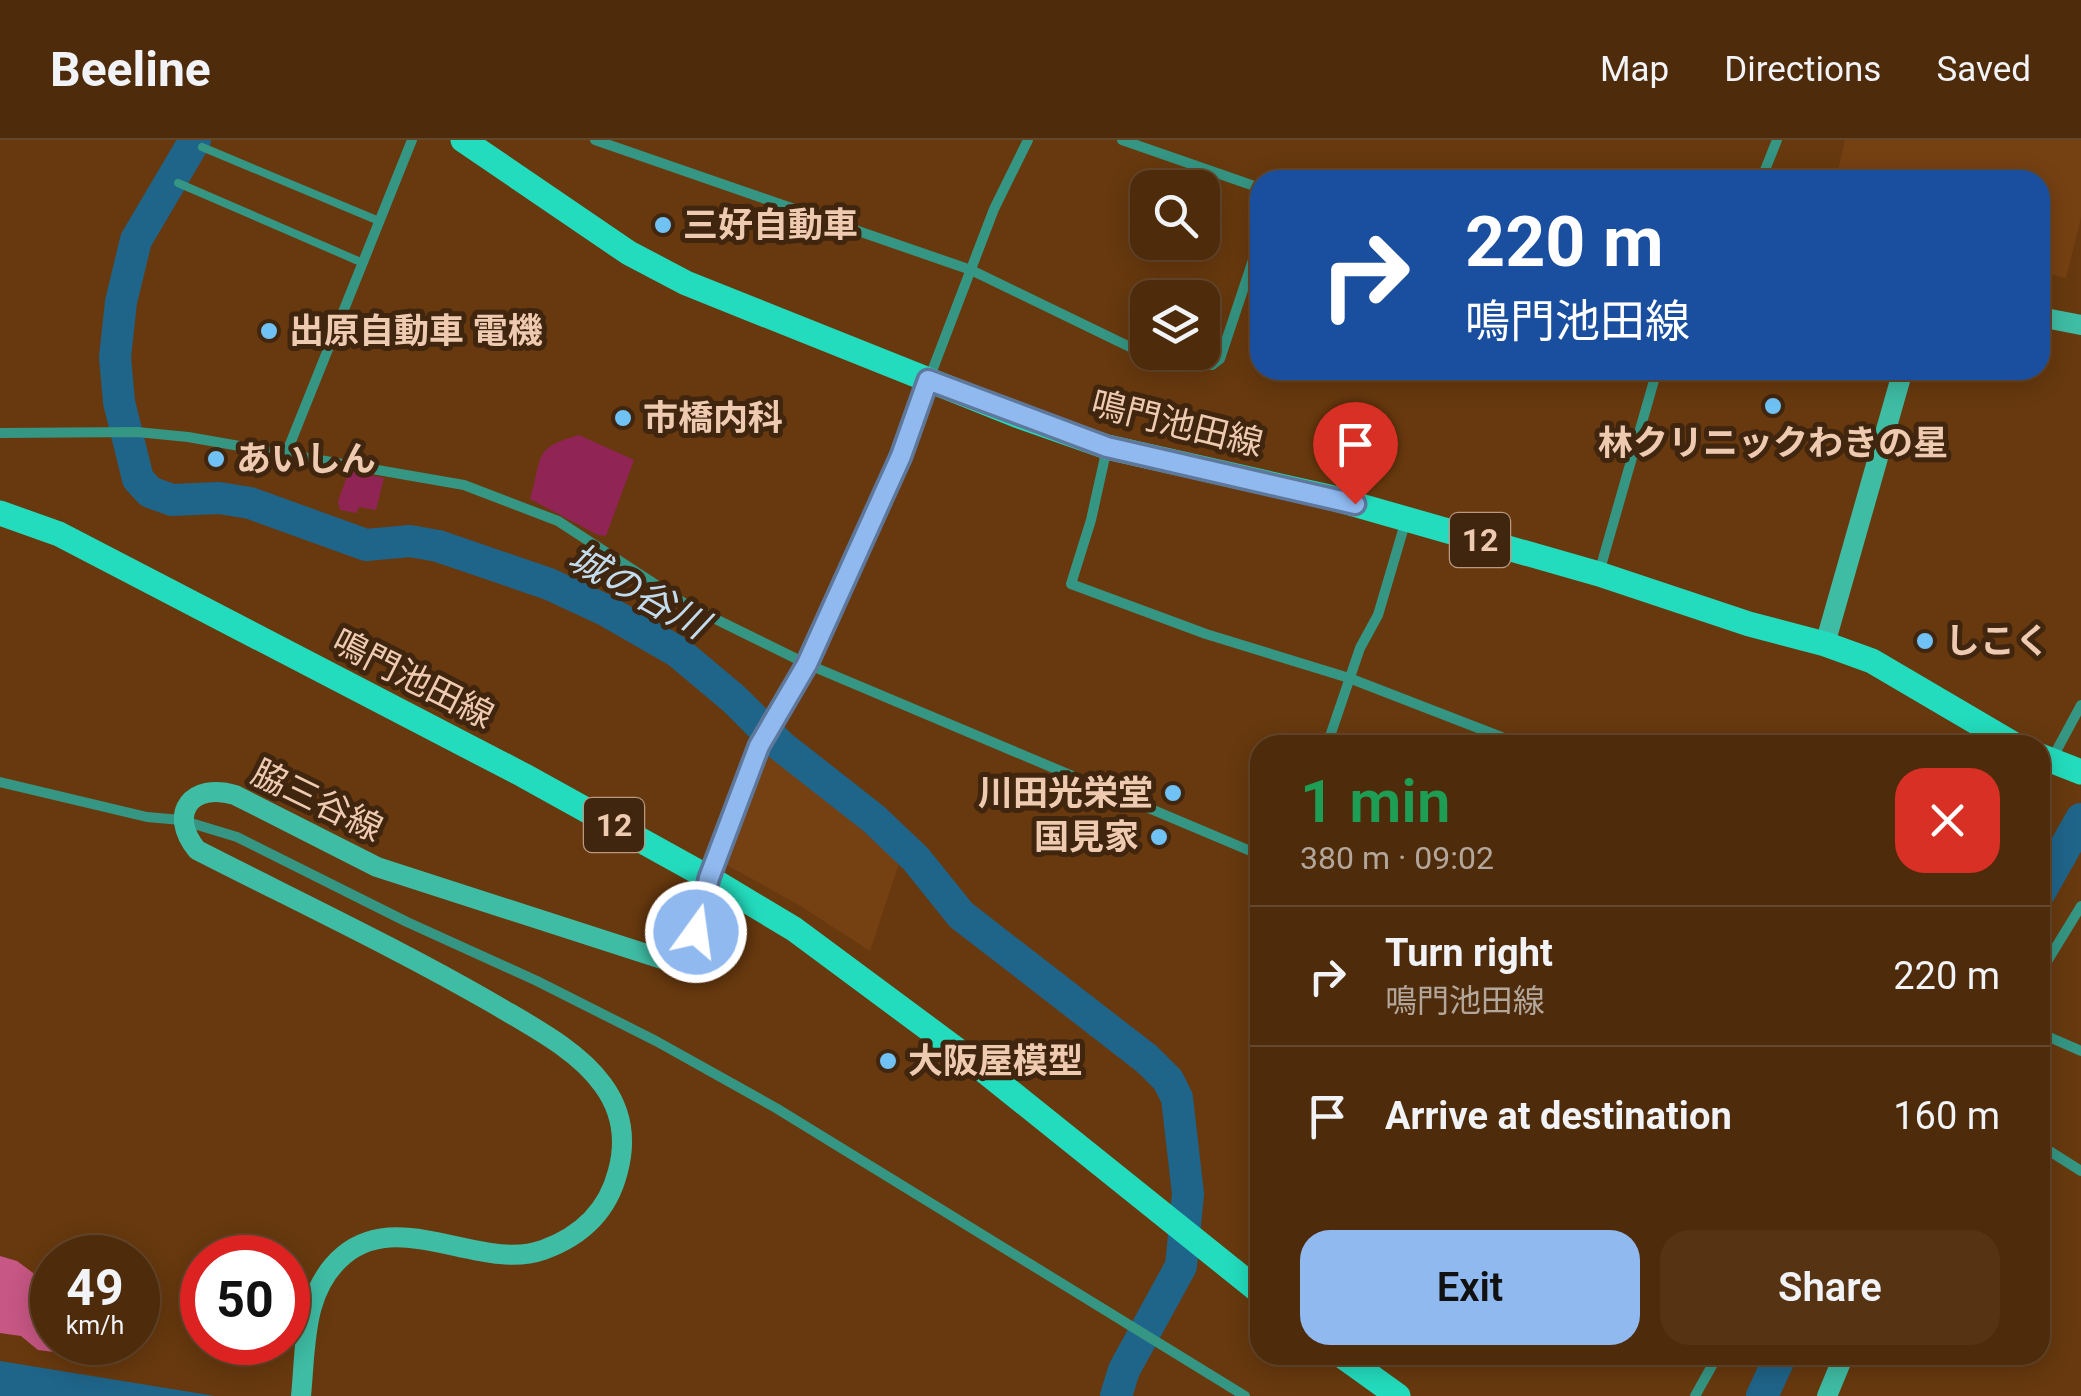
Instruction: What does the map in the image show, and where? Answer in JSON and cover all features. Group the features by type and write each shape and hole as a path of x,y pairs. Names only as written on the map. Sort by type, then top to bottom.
{"main road":[{"name":"鳴門池田線","path":"463,140 629,253 686,282 928,380 1107,447 1329,496 1825,644 1872,661 1998,735"},
{"path":"2050,319 2081,325"},
{"name":"脇三谷線","path":"181,820 198,796 216,789 377,866 662,959 679,960 689,950 708,894 709,878 759,746 807,664 901,456 928,380"},
{"path":"1825,644 1900,380"},
{"name":"鳴門池田線","path":"0,513 59,534 523,775 794,929 879,990 1250,1284"},
{"path":"181,820 186,836 198,850 421,962 518,1018 580,1061 604,1086 621,1120 622,1154 612,1192 595,1219 571,1237 540,1252 504,1254 407,1238 373,1241 346,1254 322,1279 309,1310 302,1396"},
{"path":"1355,1365 1398,1396"},
{"path":"1827,1396 1840,1365"}],"street":[{"path":"286,454 412,140"},
{"path":"595,140 971,270 1130,347"},
{"path":"928,380 994,209 1028,140"},
{"path":"1122,140 1250,185"},
{"path":"1764,170 1777,140"},
{"path":"1220,360 1250,269"},
{"path":"1598,574 1654,380"},
{"path":"0,433 136,432 188,437 464,485 518,503 558,520 687,605 807,664 1250,851"},
{"path":"1107,447 1072,584 1206,634 1348,678 1496,735"},
{"path":"1331,735 1348,678 1378,615 1406,519"},
{"path":"2055,767 2081,705"},
{"path":"0,782 147,817 181,820 236,837 656,1041 792,1118 1245,1396"},
{"path":"2050,959 2081,906"},
{"path":"2050,1037 2081,1050"},
{"path":"2050,1152 2081,1171"},
{"path":"1695,1396 1712,1365"}],"lane":[{"path":"202,147 379,222"},
{"path":"178,183 362,264"}],"shaded area":[{"path":"1845,140 2081,140 2081,217 2066,278 2050,274 2050,170 1838,170"},
{"path":"579,435 634,460 606,536 530,499 546,450"},
{"path":"349,471 384,478 376,510 340,510 338,501"},
{"path":"762,752 828,799 899,863 870,951 725,864"},
{"path":"0,1256 30,1271 30,1343 21,1336 0,1333"}],"water":[{"path":"0,1361 215,1396 0,1396"}],"waterway":[{"name":"城の谷川","path":"195,140 136,240 121,302 115,357 119,402 138,479 150,492 172,500 219,498 250,503 366,545 410,541 438,546 549,584 605,610 678,652 734,699 781,746 874,819 916,859 961,915 1147,1059 1168,1080 1177,1098 1188,1194 1181,1266 1124,1370 1116,1396"},
{"path":"2050,874 2081,819"},
{"path":"1762,1396 1776,1365"}],"place":[{"name":"三好自動車","path":"663,225"},
{"name":"出原自動車 電機","path":"269,331"},
{"name":"林クリニックわきの星","path":"1773,406"},
{"name":"市橋内科","path":"623,418"},
{"name":"あいしん","path":"216,459"},
{"name":"しこく","path":"1925,641"},
{"name":"川田光栄堂","path":"1173,793"},
{"name":"国見家","path":"1159,837"},
{"name":"大阪屋模型","path":"888,1061"}],"route":[{"path":"696,932 709,878 759,746 807,664 901,456 928,380 1107,447 1355,504"}]}
